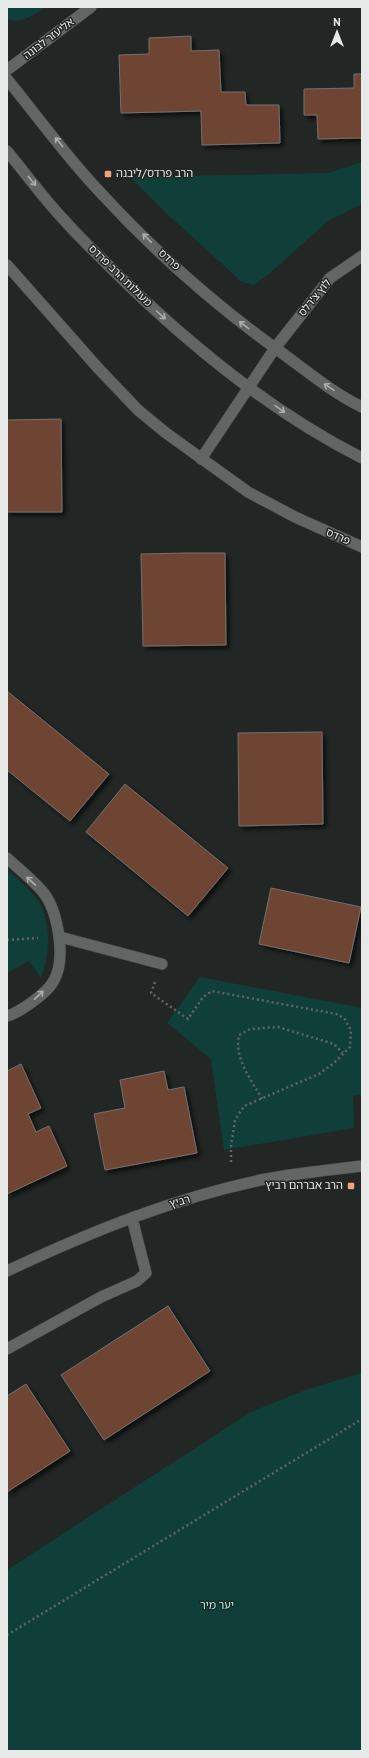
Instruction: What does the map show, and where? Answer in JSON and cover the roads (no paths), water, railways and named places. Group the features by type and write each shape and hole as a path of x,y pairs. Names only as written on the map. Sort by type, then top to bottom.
{"street":[{"name":"אליעזר לבונה","path":"7,70 91,7"},
{"name":"פרדס","path":"7,79 99,190 164,256 221,307 349,401 362,407"},
{"name":"מעגלות הרב פרדס","path":"7,151 65,221 132,289 191,343 248,386"},
{"name":"לוץ צ'רלס","path":"201,458 275,348 330,278 362,256"},
{"name":"פרדס","path":"7,265 138,410 166,433 248,492 295,517 362,547"},
{"path":"248,386 326,440 362,458"},
{"path":"7,858 43,892 54,915 60,937 60,960 53,982 30,1004 7,1016"},
{"path":"60,937 162,964"},
{"name":"רביץ","path":"7,1271 67,1243 166,1206 266,1179 362,1166"},
{"path":"7,1349 94,1301 137,1281 146,1273 132,1218"}],"place":[{"name":"הרב פרדס/ליבנה","path":"108,174"},
{"name":"הרב אברהם רביץ","path":"351,1186"}],"park label":[{"name":"יער מיר","path":"217,1606"}]}
